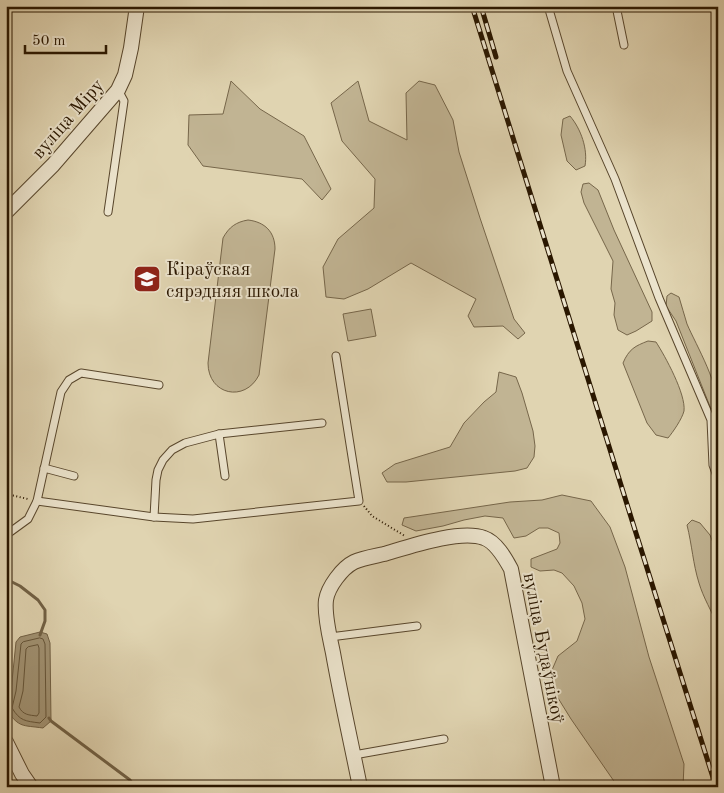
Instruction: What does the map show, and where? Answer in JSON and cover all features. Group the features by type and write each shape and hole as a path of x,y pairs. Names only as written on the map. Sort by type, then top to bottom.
{"street":[{"name":"вуліца Міру","path":"6,212 53,165 118,90 125,75 132,48 137,6"},
{"name":"вуліца Будаўнікоў","path":"360,787 328,625 326,600 331,585 354,562 437,539 466,536 484,538 504,554 511,568 553,787"},
{"path":"6,742 22,774 31,787"}],"lane":[{"path":"548,6 567,71 615,179 659,298 711,420 713,465 718,479"},
{"path":"616,6 624,45"},
{"path":"108,212 124,101 118,90"},
{"path":"37,501 154,517 193,519 359,501 336,356"},
{"path":"6,535 28,519 37,501 61,392 69,380 81,373 159,385"},
{"path":"154,517 158,470 163,460 172,450 185,443 219,434 322,423"},
{"path":"219,434 225,476"},
{"path":"44,468 74,476"},
{"path":"330,637 417,626"},
{"path":"354,754 444,739"}],"path":[{"path":"6,494 37,501"},
{"path":"359,501 372,516 417,545"}],"shaded area":[{"path":"231,81 260,109 304,136 331,189 322,200 302,179 203,166 188,145 189,115 223,114"},
{"path":"358,81 369,121 407,140 406,93 419,81 435,85 453,120 459,152 514,319 525,333 518,339 503,326 474,327 468,316 476,299 411,263 368,289 344,299 326,297 323,267 338,239 374,208 375,179 342,141 331,103"},
{"path":"570,116 580,133 586,160 585,166 576,170 567,161 561,135 563,119"},
{"path":"589,183 598,190 614,230 652,312 652,321 627,335 618,330 614,315 615,303 611,289 613,261 584,203 581,192 583,184"},
{"path":"248,220 259,223 268,229 275,243 275,249 259,375 253,384 245,389 237,392 228,392 214,382 208,363 223,238 233,226"},
{"path":"671,293 679,297 687,324 712,379 717,400 716,409 711,409 676,321 666,306 667,296"},
{"path":"371,309 376,336 348,341 343,314"},
{"path":"648,341 656,342 664,356 674,375 684,404 681,418 668,438 656,435 647,423 623,363 633,349"},
{"path":"499,372 516,377 522,393 533,431 535,446 534,457 527,468 515,471 406,482 387,482 382,473 395,464 450,447 464,423 496,392"},
{"path":"562,495 591,501 610,527 625,567 649,657 684,764 683,787 618,787 553,690 552,670 558,656 577,641 585,619 582,603 574,586 562,573 554,570 540,571 531,567 531,559 557,549 560,543 559,533 548,528 539,528 526,536 514,538 503,518 485,516 416,531 402,525 404,518 510,502 542,500"},
{"path":"692,520 700,523 710,535 717,553 718,626 697,576 687,525"}],"water":[{"path":"40,632 47,634 50,643 51,721 43,728 22,725 7,711 16,642 20,637"}],"waterway":[{"path":"6,579 20,586 38,600 45,610 45,621 40,635"},
{"path":"49,718 130,780 135,787"}],"railway":[{"path":"472,6 716,787"},
{"path":"481,6 496,57"}],"place":[{"name":"Кіраўская сярэдняя школа","path":"147,279"}]}
